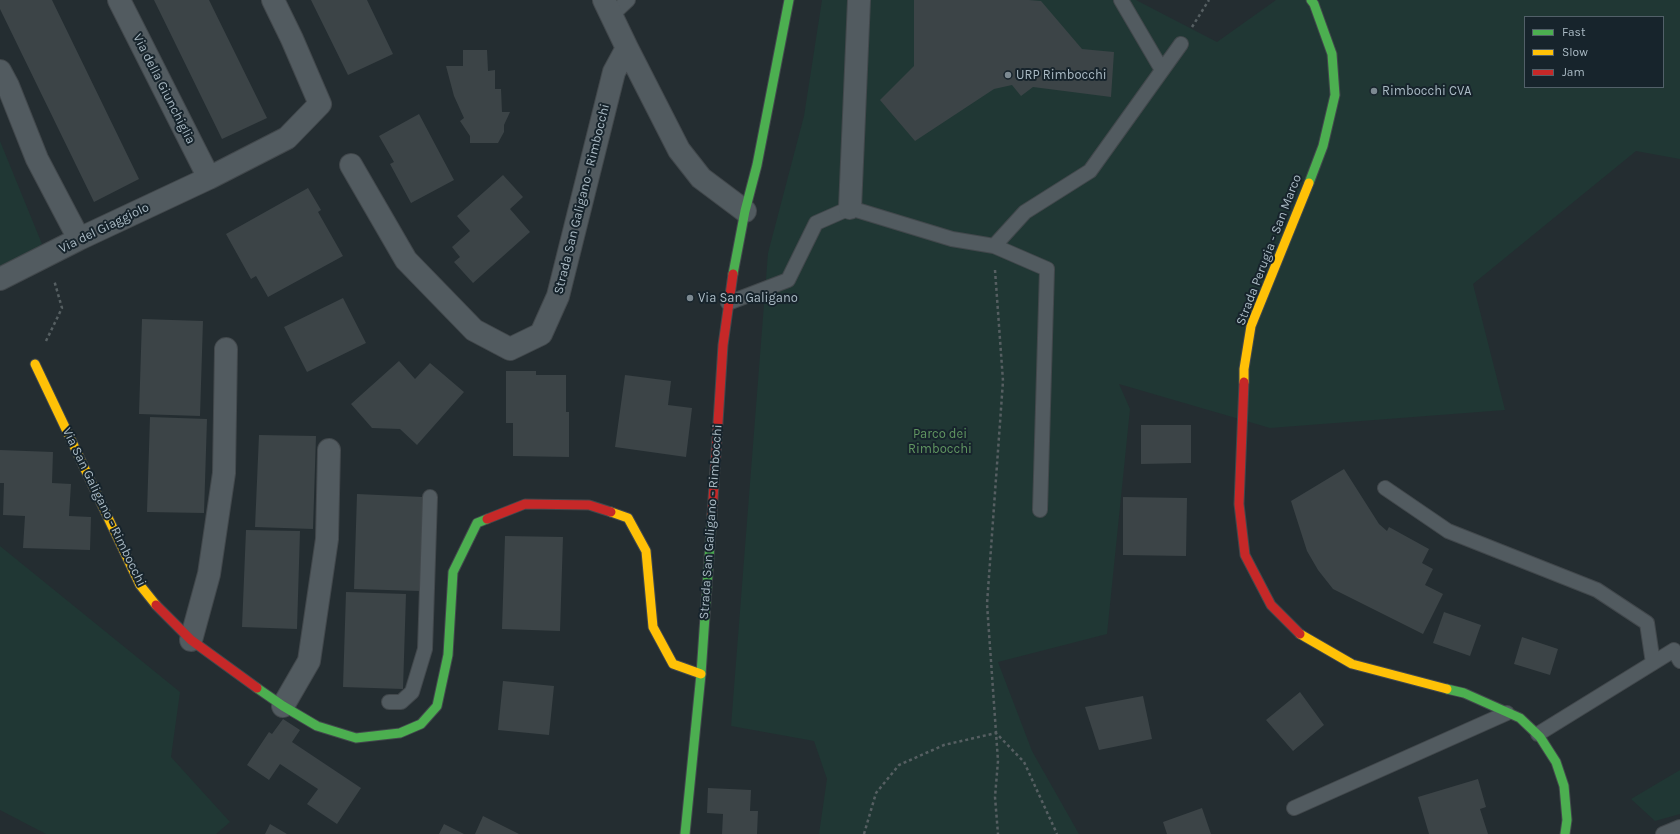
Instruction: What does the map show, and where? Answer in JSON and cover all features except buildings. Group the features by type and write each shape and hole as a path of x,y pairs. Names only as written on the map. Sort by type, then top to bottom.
{"street":[{"name":"Via della Giunchiglia","path":"119,0 208,178"},
{"name":"Via del Giaggiolo","path":"0,279 80,238 208,178 287,138 320,104 292,39 273,0"},
{"name":"Strada San Galigano - Rimbocchi","path":"685,834 701,674 723,345 728,303 745,211 758,165 789,0"},
{"path":"850,208 858,0"},
{"name":"Strada Perugia - San Marco","path":"1311,0 1314,4 1332,54 1335,95 1323,146 1251,326 1244,370 1239,504 1245,555 1271,605 1302,636 1352,664 1464,693 1520,718 1538,734 1556,762 1564,786 1567,820 1565,834"},
{"path":"607,8 679,150 701,178 745,211"},
{"name":"Strada San Galigano - Rimbocchi","path":"351,165 406,260 474,330 510,349 541,334 558,296 614,72 627,48"},
{"path":"0,71 8,86 37,159 80,238"},
{"path":"191,640 209,574 224,473 226,349"},
{"name":"Via San Galigano - Rimbocchi","path":"35,364 140,585 157,607 191,640 283,706 317,726 356,738 400,733 421,724 436,706 448,654 453,572 477,523 525,504 589,505 628,518 646,551 653,627 673,664 701,674"},
{"path":"283,706 308,660 327,539 329,450"}],"lane":[{"path":"607,8 628,0"},
{"path":"1121,0 1162,70"},
{"path":"994,246 1025,212 1090,171 1181,44"},
{"path":"728,303 788,280 816,223 850,208 952,238 994,246 1047,268 1040,510"},
{"path":"1385,488 1448,531 1597,590 1647,623 1653,663"},
{"path":"389,702 401,702 412,692 425,649 430,497"},
{"path":"425,649 448,654"},
{"path":"1538,734 1653,663 1678,653"},
{"path":"1294,808 1507,713"},
{"path":"1663,834 1680,827"}],"path":[{"path":"1181,44 1209,0"},
{"path":"994,246 1003,382 987,604 998,761 995,797 998,834"},
{"path":"35,364 62,308 48,255"},
{"path":"864,834 876,793 899,765 944,745 996,733"},
{"path":"996,733 1024,762 1057,834"}],"green space":[{"name":"Parco dei Rimbocchi","path":"822,0 1136,0 1217,42 1276,0 1680,0 1680,159 1636,151 1473,284 1505,410 1270,428 1119,384 1130,409 1107,634 998,662 1032,751 1079,834 819,834 827,779 814,741 731,726 768,253 804,116"},
{"path":"0,141 42,244 0,273"},
{"path":"0,546 180,692 171,757 230,822 216,834 46,834 0,810"},
{"path":"1680,770 1680,814 1655,821 1631,799"}],"traffic: fast":[{"path":"733,274 745,211 757,165 789,0"},
{"path":"1309,183 1323,146 1335,95 1332,54 1314,4 1311,0"},
{"path":"685,834 701,674 712,515"},
{"path":"257,688 283,706 317,726 356,738 400,733 421,724 437,706 448,655 453,572 477,523 487,519"},
{"path":"1447,689 1464,693 1520,718 1540,737 1556,762 1564,786 1567,820 1565,834"}],"traffic: slow":[{"path":"1244,382 1244,369 1251,326 1309,183"},
{"path":"35,364 140,585 156,605"},
{"path":"611,512 628,518 646,551 653,627 673,664 701,674"},
{"path":"1300,634 1352,664 1447,689"}],"traffic: jam":[{"path":"712,515 723,345 733,274"},
{"path":"1244,382 1239,504 1245,555 1271,605 1300,634"},
{"path":"487,519 525,504 589,505 611,512"},
{"path":"156,605 191,640 257,688"}],"place":[{"name":"URP Rimbocchi","path":"1008,75"},
{"name":"Rimbocchi CVA","path":"1374,91"},
{"name":"Via San Galigano","path":"690,298"}]}
